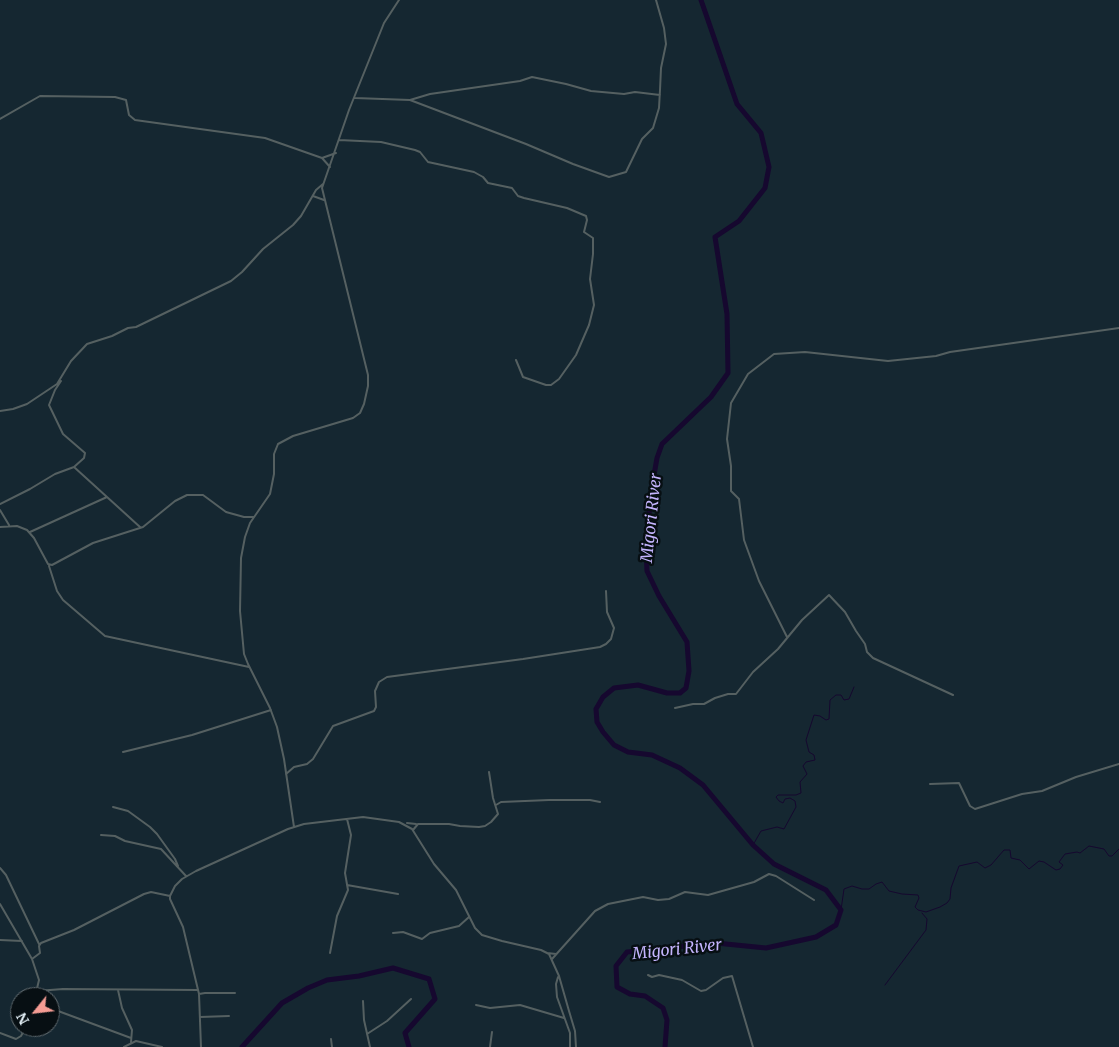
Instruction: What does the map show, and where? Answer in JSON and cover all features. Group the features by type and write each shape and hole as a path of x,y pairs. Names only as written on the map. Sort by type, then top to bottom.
{"street":[{"path":"0,504 37,486 55,474 74,467 84,458 85,453 63,434 49,404 71,360 88,344 128,328 136,327 231,281 263,249 288,230 301,216 323,184 384,23 399,0"},
{"path":"410,100 609,177 628,171 642,139 653,128 659,108 661,68 666,44 656,0"},
{"path":"354,98 410,100 430,94 520,81 532,77 591,91 624,94 637,92 660,95"},
{"path":"0,118 40,96 123,98 127,102 129,115 134,120 270,139 322,158 330,167"},
{"path":"339,140 381,142 410,148 420,152 428,162 474,172 489,183 512,188 518,196 567,208 586,217 584,233 593,238 590,279 594,305 589,325 576,355 556,383 549,385 523,377 516,360"},
{"path":"322,158 336,153"},
{"path":"294,827 278,732 271,710 249,667 243,645 240,587 243,546 250,523 270,494 274,474 274,454 278,444 293,436 353,418 360,413 366,398 368,380 366,368 324,200 323,184"},
{"path":"313,196 324,200"},
{"path":"787,636 759,581 744,540 739,499 731,491 731,466 727,439 731,403 748,374 774,354 805,352 888,361 936,356 950,352 1119,328"},
{"path":"0,411 27,404 57,384 63,376"},
{"path":"74,467 141,528"},
{"path":"49,565 61,562 100,540 141,528 150,523 175,501 191,494 205,496 223,510 244,517 254,517"},
{"path":"29,532 108,498"},
{"path":"0,510 10,526"},
{"path":"244,517 250,523"},
{"path":"0,526 21,527 29,532 49,565 57,591 62,600 105,636 249,667"},
{"path":"286,774 294,767 306,764 313,759 333,726 374,712 376,707 374,695 377,685 387,677 534,657 600,647 606,644 611,639 614,630 606,612 606,591"},
{"path":"675,708 693,704 704,704 715,698 736,694 753,672 778,649 787,636 826,596 830,595 845,612 866,644 867,652 873,658 953,694"},
{"path":"123,752 192,735 271,710"},
{"path":"930,784 959,782 970,806 975,809 1022,794 1042,791 1076,777 1119,764"},
{"path":"201,1047 199,994 183,927 171,903 170,896 175,886 186,876 294,827 366,817 405,824 485,826 497,816 489,772"},
{"path":"496,805 501,802 549,800 590,800 600,802"},
{"path":"113,807 126,810 150,827 157,834 178,866"},
{"path":"330,953 337,916 347,894 345,873 351,835 347,819"},
{"path":"405,824 413,830 434,864 460,895 475,928 486,937 556,954"},
{"path":"413,830 416,824"},
{"path":"101,834 159,848 166,852 186,876"},
{"path":"0,868 6,875 39,944 40,953 32,959"},
{"path":"552,959 564,948 595,911 608,904 643,897 658,900 669,899 685,892 708,895 754,882 769,874 776,876 814,900"},
{"path":"347,885 398,894"},
{"path":"39,944 95,920 144,894 152,892 170,896"},
{"path":"0,904 32,959 38,980 37,987"},
{"path":"392,933 403,932 421,939 430,932 459,926 469,917"},
{"path":"0,940 22,941"},
{"path":"547,953 552,959 559,976 575,1031 576,1047"},
{"path":"648,975 652,977 660,975 682,980 701,991 706,990 723,978 732,976 753,1047"},
{"path":"559,976 556,981 558,1002 570,1034 570,1047"},
{"path":"60,990 198,990"},
{"path":"118,990 122,1008 132,1030 131,1042"},
{"path":"199,994 236,993"},
{"path":"367,1034 388,1021 411,999"},
{"path":"363,1001 363,1013 370,1047"},
{"path":"476,1005 490,1008 520,1004 564,1018"},
{"path":"60,1012 131,1038"},
{"path":"200,1017 229,1016"},
{"path":"490,1047 492,1032"},
{"path":"332,1039 332,1047"},
{"path":"124,1047 131,1042 143,1042 162,1047"}],"waterway":[{"name":"Migori River","path":"665,1047 667,1020 663,1008 645,996 630,994 617,987 616,966 627,952 716,943 766,948 816,937 836,925 841,910 826,890 774,864 753,845 703,785 680,768 652,755 628,752 614,745 597,722 596,709 603,697 614,688 638,685 667,693 680,693 686,688 689,671 687,642 659,596 647,571 646,550 651,492 657,458 662,444 711,397 728,373 727,314 715,237 739,221 765,188 769,167 761,133 737,104 701,0"},
{"path":"753,845 761,831 777,827 784,829 796,807 795,801 790,798 785,799 783,803 776,797 778,795 796,795 801,793 800,782 807,774 803,766 806,762 815,760 814,755 809,752 806,740 814,715 826,720 829,719 830,700 836,695 841,695 844,700 849,699 854,687"},
{"path":"841,910 844,889 852,886 869,889 882,882 889,891 918,895 919,898 915,907 918,910 926,912 940,907 950,899 951,888 959,866 977,862 985,868 991,865 1004,850 1010,850 1011,858 1020,860 1029,869 1039,861 1056,870 1060,869 1063,865 1059,862 1065,854 1080,853 1089,846 1104,849 1109,856 1112,856 1119,849"},
{"path":"885,985 926,930 927,919 922,913"},
{"name":"Migori River","path":"242,1047 282,1003 308,988 327,980 359,976 393,968 429,979 435,999 405,1033 409,1047"}]}
